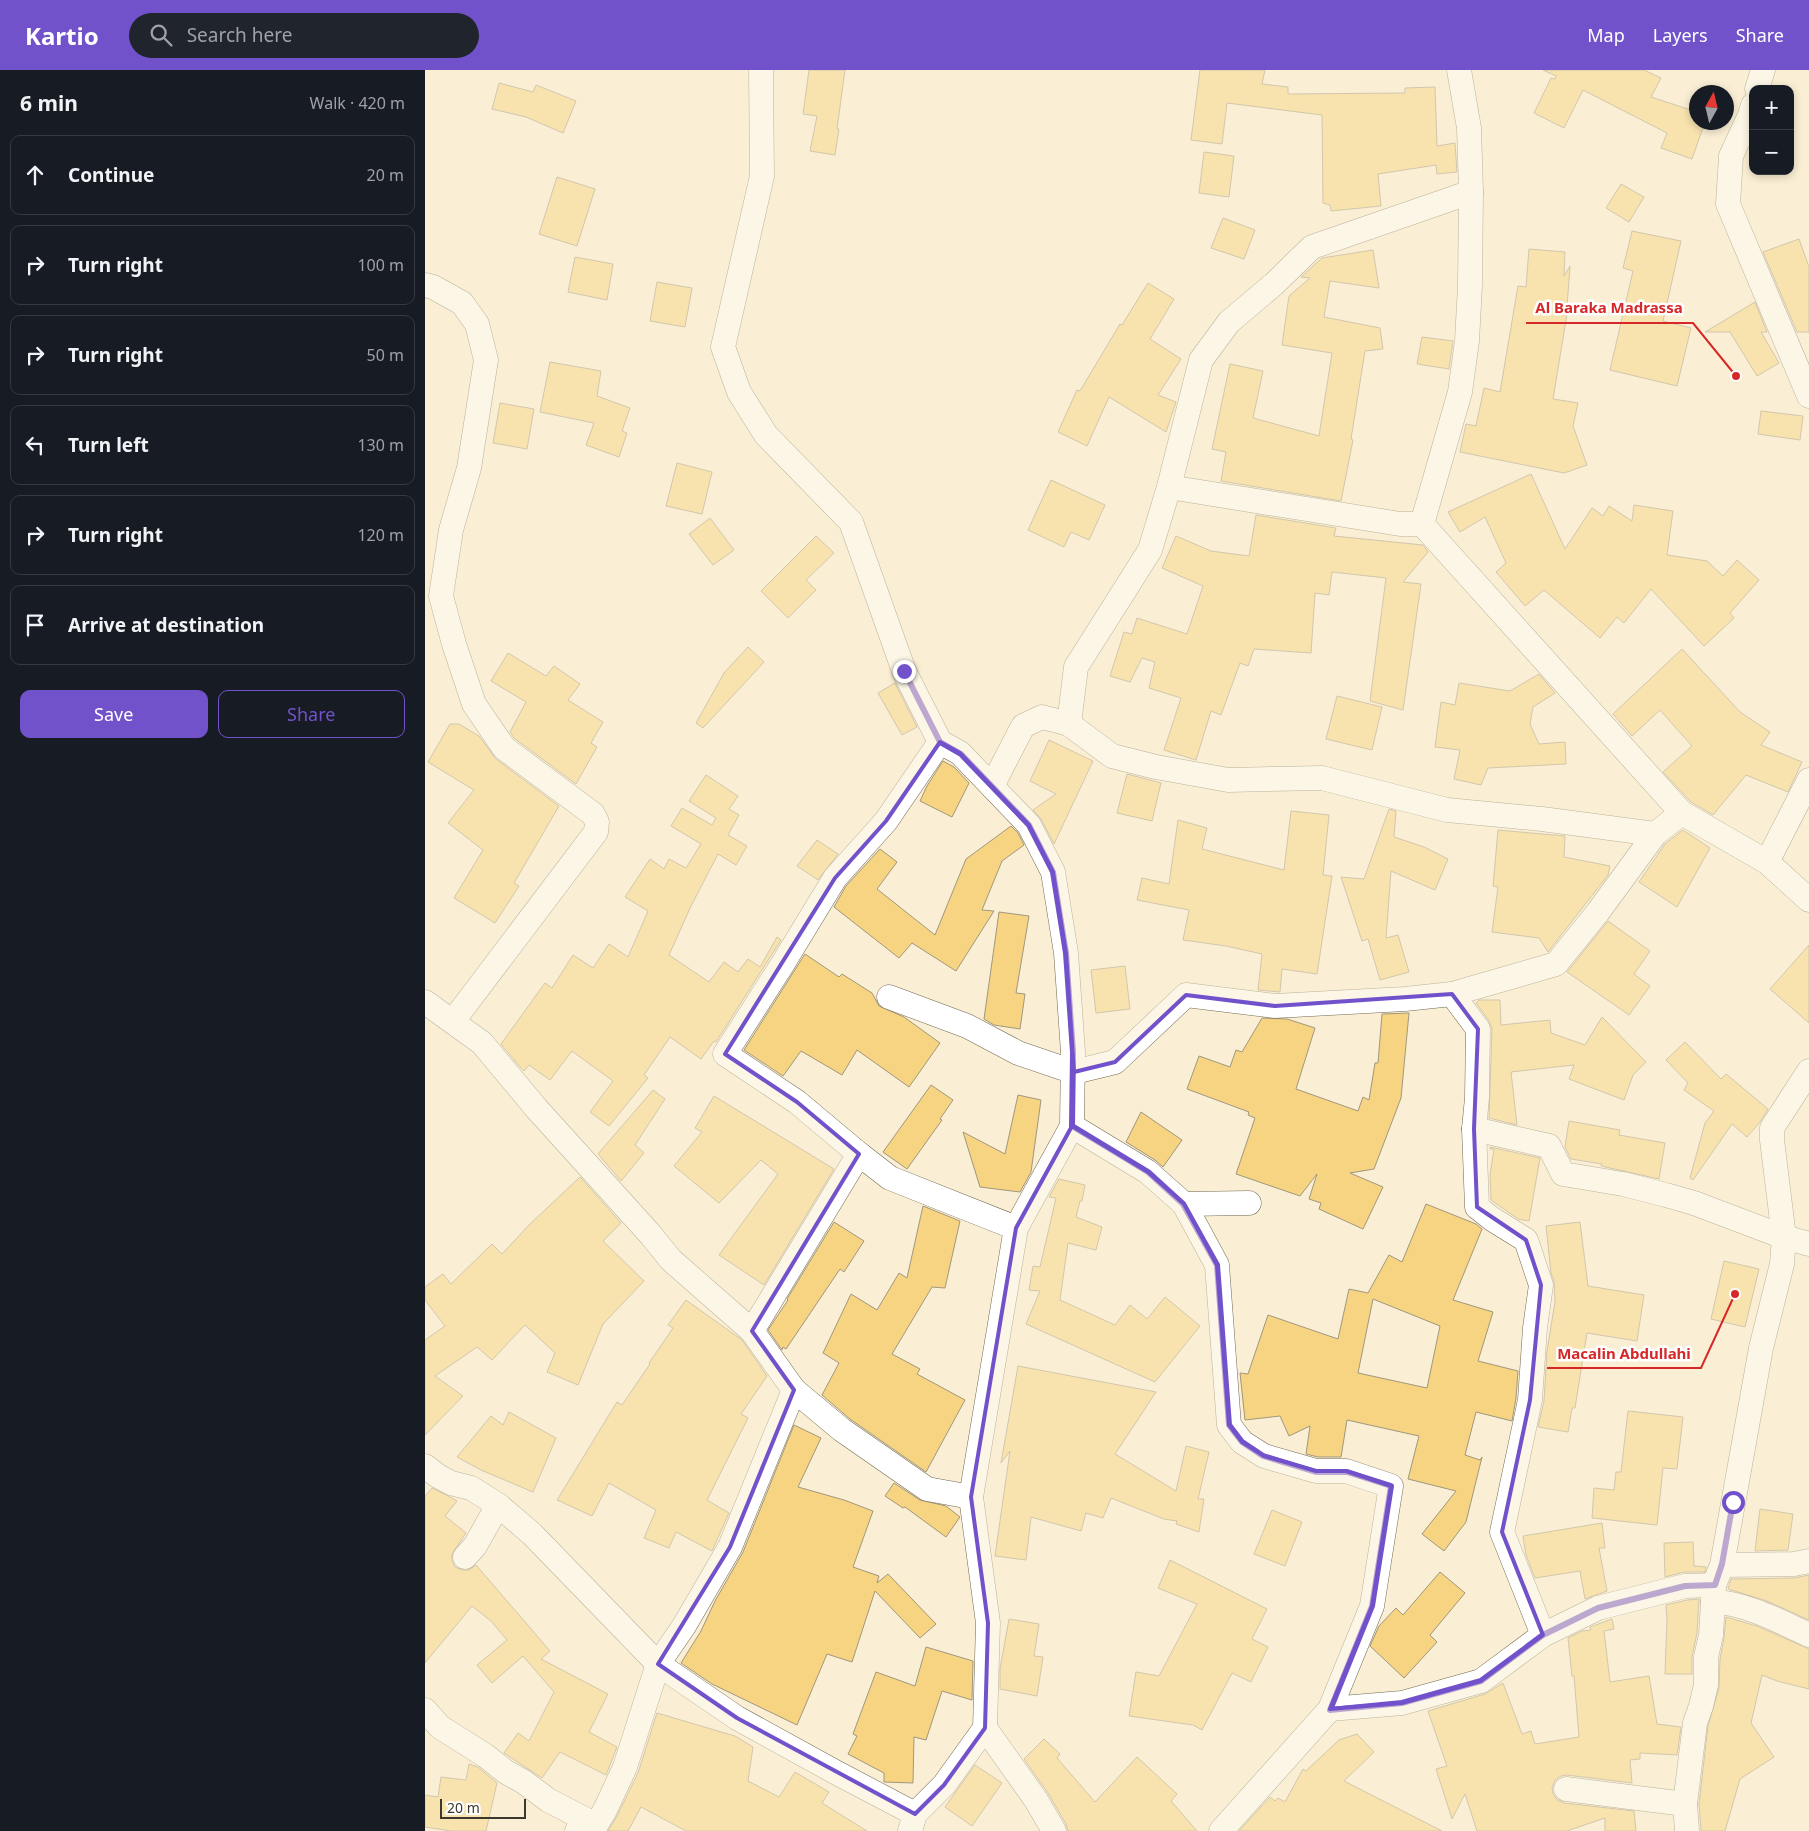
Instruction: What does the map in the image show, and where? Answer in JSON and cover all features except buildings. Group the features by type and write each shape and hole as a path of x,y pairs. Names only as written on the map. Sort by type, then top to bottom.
{"street":[{"path":"425,1466 437,1476 451,1483 471,1488 498,1505 532,1534 658,1664 737,1718 837,1774 913,1822 944,1785 985,1728 988,1622 971,1497 1016,1228 1072,1126 1074,1072 1066,953 1053,872 1029,825 961,754 940,742 904,671 851,522 766,435 739,392 723,347 762,176 761,70"},
{"path":"1422,524 1461,383 1467,341 1471,285 1471,192 1469,128 1459,70"},
{"path":"1758,85 1763,70"},
{"path":"1749,117 1731,156 1728,204 1809,396"},
{"path":"1069,724 1075,668 1150,550 1169,487 1201,360 1229,322 1274,284 1312,247 1471,192"},
{"path":"425,285 433,286 462,303 477,324 485,360 469,468 451,530 441,596 457,652 474,704 504,748 593,814 597,822 596,832 453,1021"},
{"path":"1169,487 1400,524 1422,524 1682,813 1767,862 1809,900"},
{"path":"992,786 1023,726 1042,718 1069,724 1112,756 1156,767 1228,780 1322,778 1447,810 1542,819 1655,834"},
{"path":"940,742 887,821 835,878 725,1054 797,1102 890,1178 1016,1228"},
{"path":"1767,862 1809,780"},
{"path":"889,997 967,1026 1018,1053 1074,1072 1115,1062 1186,995 1275,1006 1452,994 1556,964 1598,912 1655,834 1682,813"},
{"path":"1452,994 1478,1029 1477,1098 1474,1129 1477,1207 1492,1220 1526,1240 1541,1285 1535,1328 1530,1400 1502,1532 1543,1635"},
{"path":"425,1002 482,1043 536,1108 650,1234 671,1260 752,1331 794,1390 842,1430 927,1489 971,1497"},
{"path":"1687,1831 1685,1804 1695,1723 1706,1684 1706,1657 1711,1635 1717,1584 1761,1348 1782,1264 1784,1237 1772,1128 1809,1071"},
{"path":"1072,1126 1148,1172 1183,1204 1217,1265 1229,1425 1242,1442 1263,1456 1316,1472 1347,1472 1391,1486 1372,1606 1330,1710 1221,1831"},
{"path":"1474,1129 1549,1146 1563,1174 1623,1184 1666,1195 1694,1203 1784,1237 1809,1244"},
{"path":"752,1331 859,1154"},
{"path":"1183,1204 1249,1203"},
{"path":"425,1710 440,1727 524,1782 586,1828 605,1810 625,1767 658,1664 684,1626 730,1547 794,1390"},
{"path":"465,1557 475,1546 498,1505"},
{"path":"1330,1710 1402,1703 1481,1681 1543,1635 1598,1608 1685,1586 1717,1584 1809,1561"},
{"path":"1717,1584 1727,1602 1770,1617 1809,1635"},
{"path":"985,1728 1036,1800 1054,1831"},
{"path":"1567,1789 1685,1804"}],"highlighted area":[{"path":"940,742 960,753 1029,825 1053,872 1066,953 1074,1072 1115,1062 1186,995 1275,1006 1452,994 1478,1029 1474,1129 1477,1207 1526,1240 1541,1285 1530,1400 1502,1532 1543,1635 1481,1681 1402,1703 1330,1709 1372,1606 1391,1486 1346,1471 1316,1471 1264,1456 1242,1442 1229,1425 1217,1265 1184,1204 1148,1172 1072,1126 1016,1228 971,1497 988,1623 985,1728 944,1785 915,1814 737,1718 658,1664 730,1547 794,1390 752,1331 859,1154 797,1102 725,1054 835,878 886,821"}],"place":[{"name":"Al Baraka Madrassa","path":"1736,376"},
{"name":"Macalin Abdullahi","path":"1735,1294"}],"route":[{"path":"904,671 940,742 961,754 1029,825 1053,872 1066,953 1074,1072 1072,1126 1148,1172 1183,1204 1217,1265 1229,1425 1242,1442 1263,1456 1316,1472 1347,1472 1391,1486 1372,1606 1330,1710 1402,1703 1481,1681 1543,1635 1598,1608 1685,1586 1715,1585 1722,1564 1733,1502"}]}
